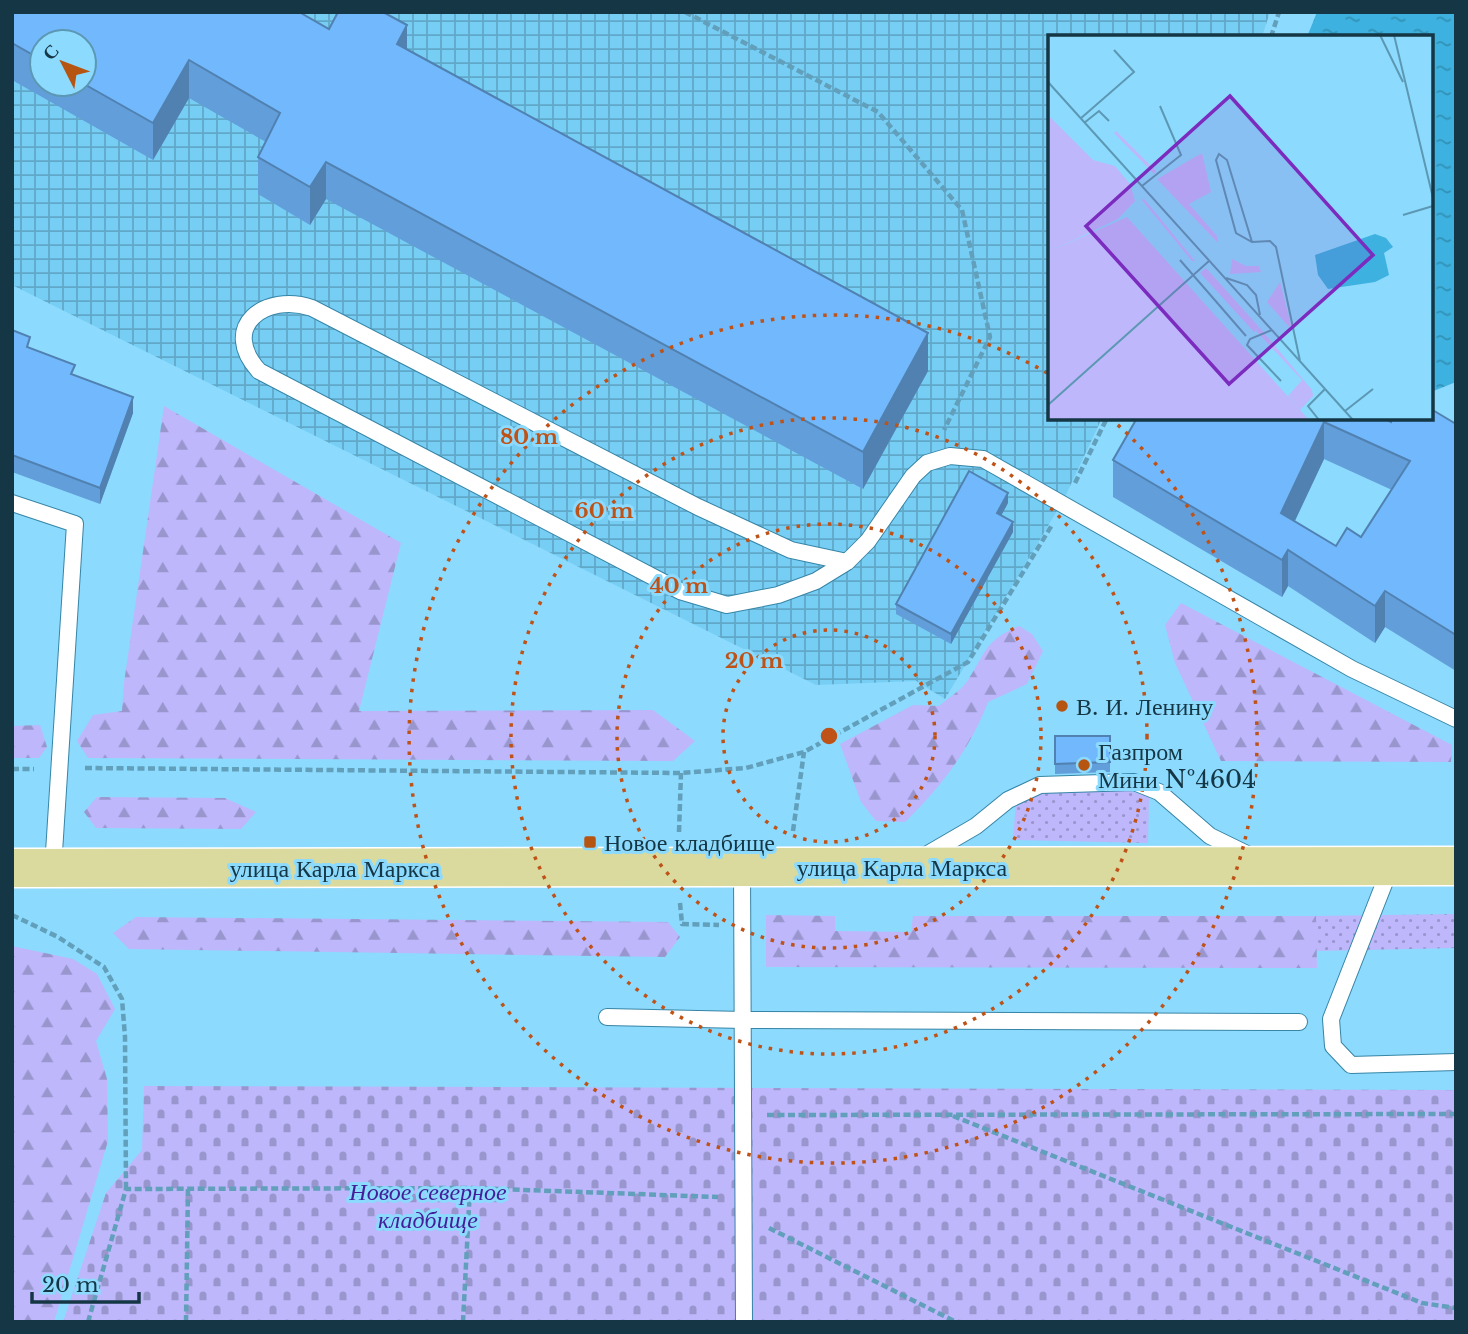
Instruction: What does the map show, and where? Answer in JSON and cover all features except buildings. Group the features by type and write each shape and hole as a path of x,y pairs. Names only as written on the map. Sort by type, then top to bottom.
{"main road":[{"name":"улица Карла Маркса","path":"12,868 1456,866"}],"lane":[{"path":"847,562 791,550 698,507 312,308 294,302 276,303 258,310 247,325 243,341 247,358 259,371 680,591 727,605 778,594 816,581 847,562 868,541 913,476 927,463 950,456 983,459 1352,669 1456,719"},
{"path":"12,503 75,524 53,868"},
{"path":"902,867 976,826 1008,800 1040,785 1134,782 1160,792 1210,836 1275,867"},
{"path":"1391,866 1331,1019 1334,1046 1351,1065 1456,1062"},
{"path":"742,868 744,1322"},
{"path":"607,1017 1299,1022"}],"path":[{"path":"685,12 878,112 962,210 990,337 927,463"},
{"path":"1272,35 1279,12"},
{"path":"58,768 681,773 746,768 804,752 968,662 1065,504 1106,420"},
{"path":"789,866 804,752"},
{"path":"12,915 58,937 104,967 122,999 125,1037 126,1189 88,1322"},
{"path":"744,1115 1456,1114"},
{"path":"949,1115 1422,1303 1456,1308"},
{"path":"186,1322 188,1188"},
{"path":"126,1189 470,1188 743,1198"},
{"path":"463,1322 470,1188"},
{"path":"743,1215 957,1322"}],"shaded area":[{"path":"12,12 1270,12 1263,35 1048,35 1048,420 1101,420 1064,499 945,699 916,681 816,685 12,285"}],"green space":[{"path":"164,406 401,543 359,711 653,710 695,741 673,761 88,758 77,741 93,715 122,711"},
{"path":"1181,603 1452,745 1451,762 1221,761 1175,663 1165,625"},
{"path":"1019,626 1032,634 1043,651 1027,684 988,702 972,736 953,766 931,795 905,822 876,821 861,802 840,744 913,705 939,706 965,684 983,654 999,636"},
{"path":"40,725 47,747 39,758 12,758 12,726"},
{"path":"1038,789 1124,789 1149,797 1148,843 1013,840 1016,800"},
{"path":"97,797 225,798 256,812 241,829 96,828 84,812"},
{"path":"1456,914 1456,948 1316,951 1316,916"},
{"path":"766,915 835,916 835,931 911,932 913,916 1316,916 1317,968 766,967"},
{"path":"136,917 668,922 680,937 665,957 129,949 113,933"},
{"path":"12,946 73,959 97,974 115,1009 96,1041 107,1079 108,1141 54,1322 12,1322"},
{"name":"Новое северное кладбище","path":"144,1086 1456,1090 1456,1322 63,1322 106,1193 142,1150"}],"water":[{"path":"1317,12 1456,12 1456,382 1433,391 1433,35 1308,35"}],"place":[{"name":"В. И. Ленину","path":"1062,706"},
{"name":"Газпром Мини №4604","path":"1084,765"},
{"name":"Новое кладбище","path":"590,842"}]}
